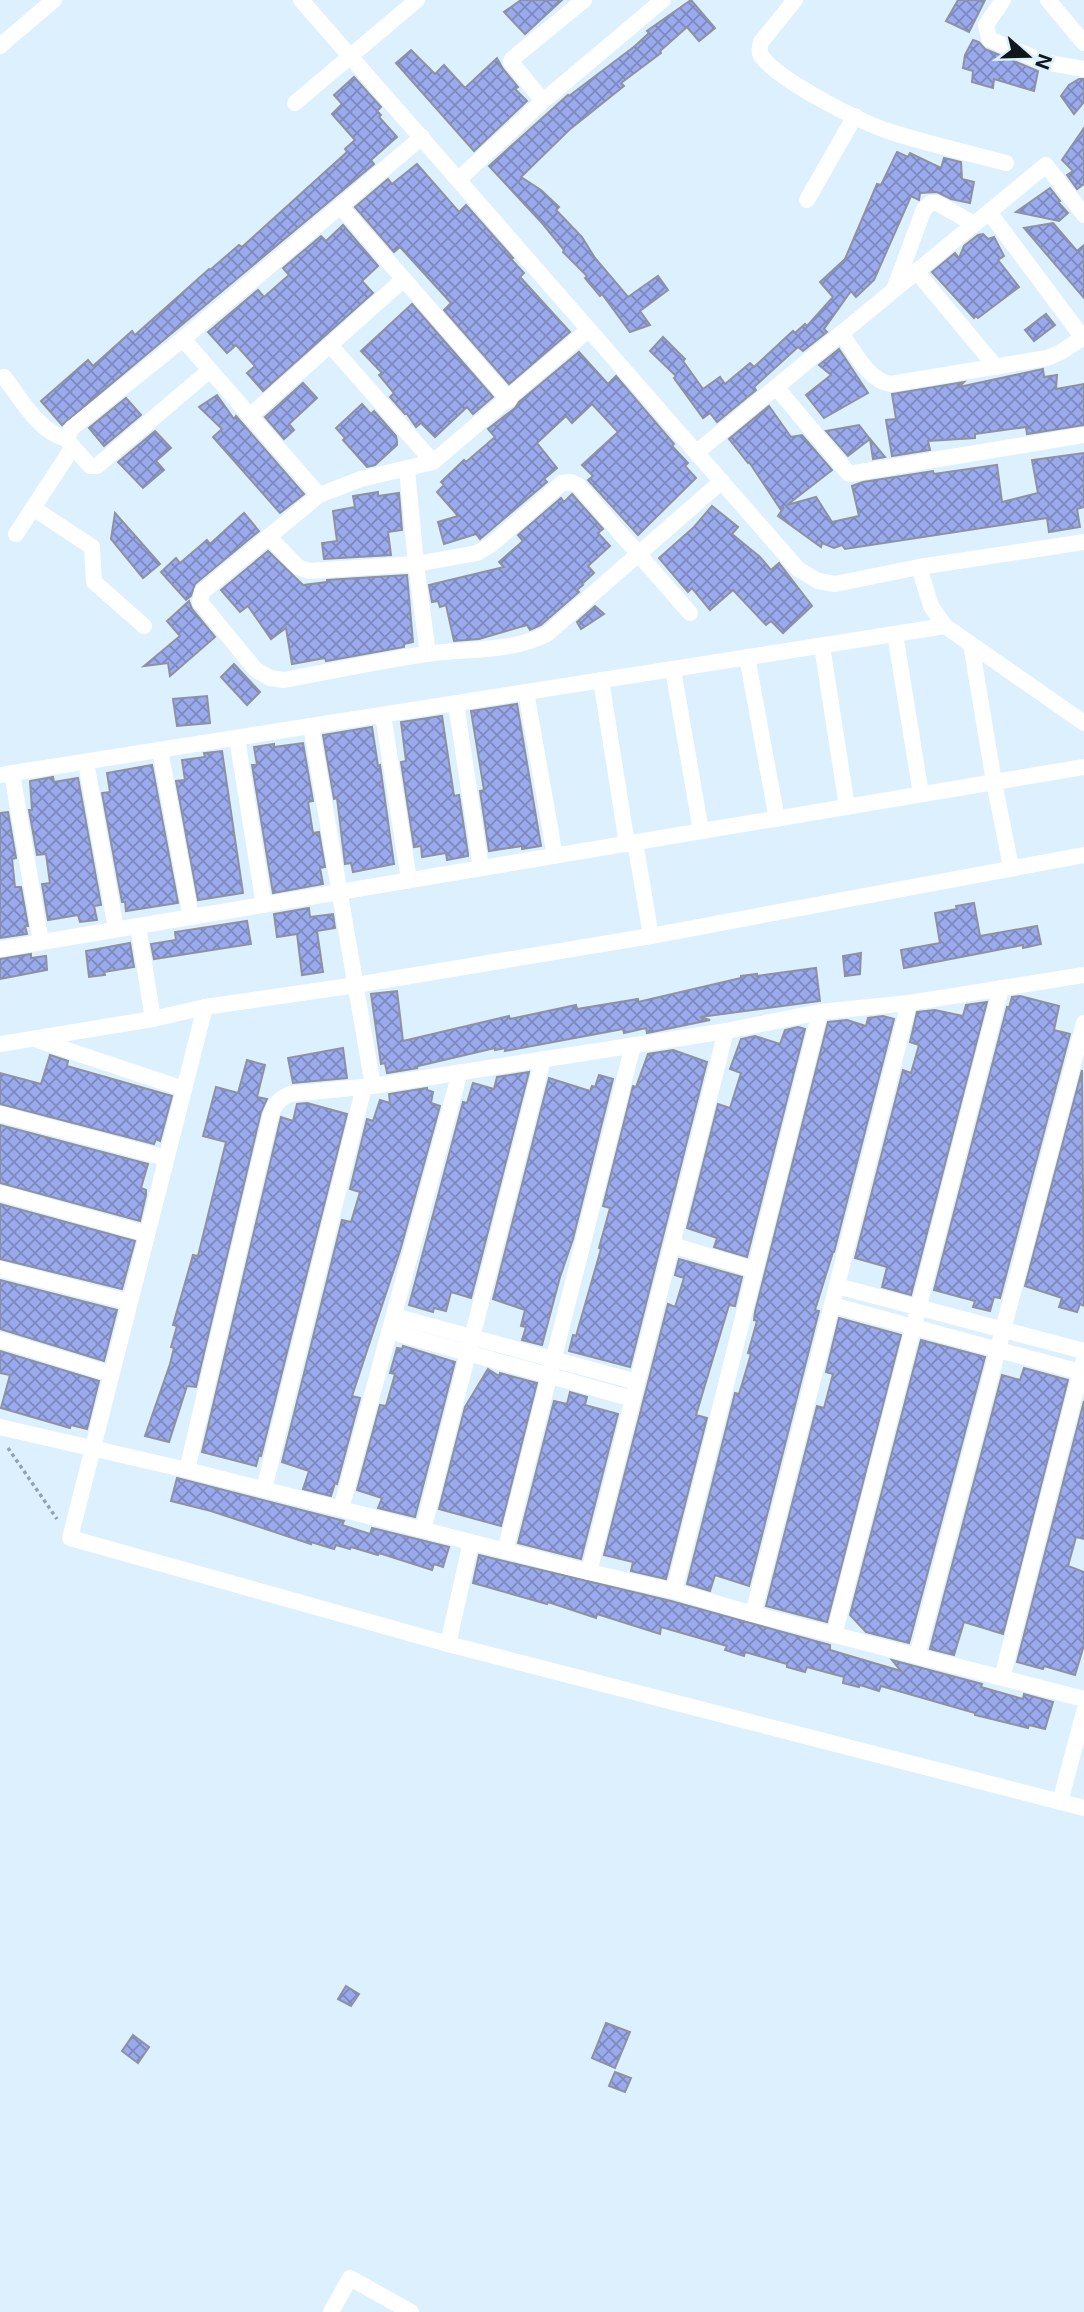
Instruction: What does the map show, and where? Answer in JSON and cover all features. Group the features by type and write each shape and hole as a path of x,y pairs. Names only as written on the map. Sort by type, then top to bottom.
{"street":[{"path":"0,46 54,0"},
{"path":"302,0 798,569 818,581 835,584 919,567 1084,542"},
{"path":"295,103 417,0"},
{"path":"543,101 511,62 584,0"},
{"path":"459,179 543,101 663,0"},
{"path":"795,0 761,42 759,49 761,55 788,78 827,103 889,132 1006,163"},
{"path":"1003,0 986,25 989,39 1044,62 1084,69"},
{"path":"1048,0 1084,43"},
{"path":"807,200 855,116"},
{"path":"16,534 70,443 72,428 183,339 422,137"},
{"path":"697,452 1046,165 1084,215"},
{"path":"894,290 924,209 937,203 974,224"},
{"path":"341,207 509,400"},
{"path":"841,333 874,378 891,384 1047,358 1084,338 989,212"},
{"path":"916,271 996,367"},
{"path":"250,416 404,279"},
{"path":"588,330 433,462 361,479 320,495 202,592 200,603 257,670 271,678 284,680 428,654 531,643 547,634 722,481"},
{"path":"183,339 320,495"},
{"path":"330,345 433,462"},
{"path":"4,377 43,427 70,443 90,466 103,463 209,370"},
{"path":"776,387 849,474 1084,435"},
{"path":"407,469 428,654"},
{"path":"270,538 298,568 309,571 416,564 477,553 492,544 562,483 571,482 579,486 690,613"},
{"path":"33,508 92,547 94,582 144,626"},
{"path":"919,567 931,606 945,626 1084,723"},
{"path":"41,942 6,774 945,626"},
{"path":"895,634 921,794"},
{"path":"971,644 1011,867"},
{"path":"822,646 847,807"},
{"path":"747,657 777,818"},
{"path":"673,669 701,831"},
{"path":"601,680 651,936"},
{"path":"526,692 555,856"},
{"path":"456,704 481,868"},
{"path":"383,715 409,880"},
{"path":"264,1489 369,1086 356,985 310,726"},
{"path":"237,738 264,905"},
{"path":"160,750 191,917"},
{"path":"86,762 116,929"},
{"path":"0,949 1084,767"},
{"path":"0,1044 153,1019 205,1007 651,936 1084,855"},
{"path":"138,926 153,1019"},
{"path":"187,1469 271,1114 275,1104 290,1094 369,1086 726,1031 820,1012 909,1003 1084,975"},
{"path":"834,1635 1001,988"},
{"path":"753,1614 909,1003"},
{"path":"205,1007 70,1538 448,1644 1084,1808"},
{"path":"674,1591 820,1012"},
{"path":"917,1656 1084,1023"},
{"path":"589,1572 726,1031"},
{"path":"32,1039 184,1089"},
{"path":"505,1551 633,1045"},
{"path":"423,1530 543,1059"},
{"path":"341,1509 460,1072"},
{"path":"0,1114 166,1158"},
{"path":"0,1193 147,1234"},
{"path":"672,1245 755,1270"},
{"path":"0,1269 130,1302"},
{"path":"836,1286 1084,1351"},
{"path":"832,1305 997,1349 1083,1368 1002,1678"},
{"path":"391,1324 470,1345 553,1359 637,1382"},
{"path":"0,1340 111,1374"},
{"path":"470,1345 549,1375 633,1399"},
{"path":"0,1427 187,1469 505,1551 674,1591 753,1614 1084,1699"},
{"path":"448,1644 471,1542"},
{"path":"1060,1802 1084,1713"},
{"path":"331,2312 350,2278 411,2312"}],"path":[{"path":"8,1448 70,1538"}],"building":[{"path":"521,0 562,0 525,34 504,12"},
{"path":"691,0 715,28 699,41 687,27 660,51 661,53 621,83 624,86 569,130 521,177 541,190 559,207 556,210 582,237 595,258 628,297 658,276 668,290 640,311 650,325 630,332 542,223 489,166 568,95 635,46 649,33 647,31"},
{"path":"958,0 985,0 969,32 946,21"},
{"path":"973,40 985,49 1038,71 1034,91 994,79 993,88 972,82 973,71 963,68 965,55"},
{"path":"411,50 435,74 444,65 465,88 497,58 518,87 515,89 527,101 474,151 396,63"},
{"path":"354,77 381,107 377,111 381,115 379,117 397,137 371,160 374,164 62,425 41,401 88,360 93,366 132,331 135,335 209,269 239,245 242,247 347,152 345,149 355,140 332,114 342,104 334,95"},
{"path":"1084,79 1084,102 1074,114 1061,96 1069,85"},
{"path":"1084,128 1084,184 1077,189 1067,175 1073,171 1062,160"},
{"path":"897,152 908,157 910,153 941,168 944,158 961,162 962,179 974,182 970,203 951,199 937,192 920,193 919,200 911,196 874,280 856,297 851,291 824,329 827,332 803,351 798,347 754,387 756,390 717,422 710,413 703,418 674,378 676,376 650,351 663,337 685,359 683,361 703,389 720,377 725,384 750,363 754,367 793,331 795,333 805,324 807,326 833,297 820,282 845,259 877,184 881,185"},
{"path":"417,164 459,212 466,205 513,258 511,259 524,273 520,277 570,332 509,384 444,310 451,303 400,247 394,252 355,207 388,179 392,184"},
{"path":"1050,188 1068,213 1059,221 1016,212"},
{"path":"1053,223 1077,251 1084,245 1084,298 1024,228"},
{"path":"343,225 378,266 362,281 373,293 263,391 247,373 255,366 236,345 227,353 208,332 258,290 264,297 289,275 283,268 321,236 326,241"},
{"path":"983,234 988,239 994,237 1004,256 998,260 1019,287 978,318 974,318 932,272 955,253 959,258 964,246"},
{"path":"412,304 493,397 473,414 467,407 435,437 421,423 416,427 390,397 394,393 379,375 382,373 361,351"},
{"path":"1046,314 1055,325 1034,341 1025,330"},
{"path":"839,349 868,393 824,418 806,395 831,375 819,365"},
{"path":"579,352 608,384 616,376 674,444 672,446 688,463 685,466 696,478 638,535 588,480 593,476 582,465 618,432 592,404 572,423 566,416 537,443 557,468 544,479 547,482 480,539 476,534 444,544 438,522 458,516 437,492 444,485 441,482 464,460 466,462 495,437 488,429"},
{"path":"1043,369 1044,377 1057,375 1056,389 1084,384 1084,425 1027,434 1026,427 975,434 975,438 928,441 930,450 892,456 886,420 896,419 892,394 964,382 959,387"},
{"path":"303,383 317,398 289,424 294,430 284,439 265,417"},
{"path":"217,395 234,419 236,416 304,494 280,513 213,437 222,429 199,407"},
{"path":"126,398 141,415 104,446 89,428"},
{"path":"362,404 371,414 374,411 396,436 397,441 397,445 375,465 367,467 336,428"},
{"path":"769,406 791,437 802,435 832,470 787,505 816,497 832,522 859,516 852,486 863,482 933,471 934,474 997,465 1002,502 1038,493 1032,460 1084,453 1084,507 1077,509 1080,527 1049,532 1047,518 845,549 842,545 834,548 822,543 821,547 778,516 784,507 781,510 749,462 729,439"},
{"path":"859,425 870,439 848,456 826,431"},
{"path":"155,431 171,448 156,461 164,470 143,488 118,462"},
{"path":"870,439 885,457 873,459"},
{"path":"378,492 378,496 399,493 402,530 388,532 391,555 324,559 322,543 337,541 333,511 355,507 353,496"},
{"path":"572,494 603,529 598,533 610,546 588,566 594,573 577,590 579,592 541,625 530,630 527,625 479,639 454,641 446,605 440,607 438,601 432,602 429,585 504,567 499,562 523,541 518,535 561,498 564,502"},
{"path":"712,506 738,527 732,534 771,570 779,563 812,606 783,633 771,621 766,625 733,590 710,610 692,588 688,592 659,558 694,527"},
{"path":"115,513 160,564 143,578 111,539"},
{"path":"244,513 259,531 195,584 191,596 186,600 161,572 176,558 180,563 207,540 210,544"},
{"path":"268,551 303,585 327,580 407,575 413,642 404,644 404,647 326,661 325,658 292,664 286,628 271,639 248,606 240,612 221,590"},
{"path":"189,601 192,609 215,637 170,676 168,663 144,666 180,636 167,621"},
{"path":"595,606 604,614 581,629 577,622"},
{"path":"234,664 260,692 247,705 221,677"},
{"path":"207,696 210,723 177,726 173,699"},
{"path":"517,704 541,846 489,851 480,791 484,790 471,711"},
{"path":"442,716 454,796 459,795 468,854 447,860 446,853 422,857 421,846 414,847 401,762 406,761 401,722"},
{"path":"372,727 394,864 353,872 351,863 345,864 337,798 334,799 323,735"},
{"path":"303,743 313,801 308,802 313,833 319,832 325,867 320,868 323,884 273,893 252,765 257,765 254,747"},
{"path":"222,751 243,893 198,900 176,781 185,780 182,760 205,757 204,753"},
{"path":"152,765 178,903 126,911 125,902 122,902 102,793 110,792 107,773"},
{"path":"53,777 54,782 78,778 101,905 94,906 97,920 80,922 78,915 48,920 42,884 50,883 46,854 37,855 29,810 32,810 30,781"},
{"path":"8,812 16,858 12,859 15,887 21,887 28,926 25,926 27,934 0,938 0,813"},
{"path":"974,903 980,936 1037,926 1041,944 1023,948 1023,945 904,968 901,950 940,943 935,913"},
{"path":"309,908 310,917 333,914 335,928 317,931 323,972 302,975 297,934 277,937 274,914"},
{"path":"247,921 251,944 154,959 151,944 176,940 175,932"},
{"path":"130,943 134,967 89,977 86,951"},
{"path":"861,953 860,974 845,976 843,956"},
{"path":"31,954 31,958 46,956 47,970 0,979 0,959"},
{"path":"816,968 820,1001 700,1017 710,1020 647,1033 646,1028 624,1033 623,1029 505,1051 506,1048 495,1048 414,1067 418,1068 387,1073 385,1063 381,1064 371,994 397,991 403,1041 509,1016 510,1019 576,1005 577,1009 638,999 638,1002 741,976"},
{"path":"1020,996 1059,1006 1054,1030 1070,1034 1000,1298 994,1297 990,1311 973,1307 975,1301 934,1290 1007,1007 1009,1008 1012,997"},
{"path":"987,1002 911,1295 882,1287 887,1267 855,1258 903,1070 911,1073 919,1045 910,1042 917,1012 935,1010 963,1016 966,1005"},
{"path":"883,1016 894,1019 834,1252 815,1310 819,1311 749,1586 715,1575 710,1591 687,1584 735,1393 739,1394 751,1354 748,1353 757,1321 754,1320 755,1312 828,1022 847,1020 866,1026 868,1018"},
{"path":"798,1027 805,1029 747,1257 714,1247 717,1238 687,1228 718,1104 730,1108 741,1073 730,1069 741,1039 755,1036 780,1044 785,1030"},
{"path":"343,1048 347,1078 293,1083 288,1058"},
{"path":"673,1050 707,1062 630,1367 569,1351 573,1335 576,1336 601,1249 599,1248 610,1208 603,1206 633,1086 636,1087 648,1054"},
{"path":"50,1055 68,1061 67,1066 172,1096 160,1141 156,1139 154,1144 0,1104 0,1073 41,1084"},
{"path":"247,1060 265,1065 257,1097 267,1099 261,1112 196,1387 187,1386 169,1442 145,1436 170,1364 177,1326 173,1325 193,1255 198,1256 226,1142 203,1136 216,1087 238,1093"},
{"path":"1082,1070 1084,1306 1080,1304 1077,1312 1059,1307 1062,1298 1025,1286"},
{"path":"529,1072 471,1298 451,1292 446,1311 434,1308 433,1312 409,1305 463,1102 467,1103 473,1083 494,1089 497,1077"},
{"path":"599,1075 613,1079 573,1239 542,1345 522,1340 526,1327 521,1326 525,1310 493,1299 549,1078 590,1091 592,1086 595,1087"},
{"path":"427,1088 433,1092 431,1103 440,1106 400,1251 352,1396 360,1398 337,1484 335,1483 331,1496 303,1489 309,1471 282,1462 342,1220 351,1222 360,1192 350,1189 367,1119 373,1121 380,1100 390,1103 389,1094"},
{"path":"307,1103 347,1114 261,1456 259,1455 256,1466 202,1452 281,1117 293,1121 297,1104"},
{"path":"0,1125 148,1164 141,1188 146,1190 146,1195 140,1221 0,1183"},
{"path":"0,1204 135,1241 122,1289 0,1259"},
{"path":"679,1259 742,1277 735,1306 729,1305 696,1415 707,1418 666,1579 631,1571 633,1562 604,1555 668,1304 675,1307 684,1278 675,1275"},
{"path":"0,1280 117,1310 104,1361 0,1329"},
{"path":"839,1318 901,1335 827,1622 766,1606 817,1406 824,1408 833,1374 826,1372"},
{"path":"921,1340 985,1357 909,1643 866,1632 850,1615"},
{"path":"403,1346 455,1362 415,1517 378,1508 382,1498 357,1490 380,1405 386,1406 395,1374 390,1373 397,1348 402,1349"},
{"path":"0,1351 99,1381 87,1429 71,1425 70,1428 1,1408 10,1375 0,1373"},
{"path":"1024,1368 1068,1380 1003,1634 964,1622 954,1655 930,1649 1002,1375 1020,1380"},
{"path":"488,1369 499,1376 500,1373 537,1383 501,1526 439,1509 465,1407"},
{"path":"570,1392 587,1397 585,1405 618,1414 581,1559 518,1543 554,1401 567,1404"},
{"path":"1084,1401 1084,1539 1076,1537 1068,1566 1084,1572 1084,1645 1075,1675 1017,1662"},
{"path":"177,1478 344,1521 342,1525 370,1534 372,1528 449,1547 443,1567 434,1564 432,1570 379,1553 378,1555 336,1545 334,1549 311,1544 211,1511 171,1501"},
{"path":"479,1555 671,1601 830,1645 830,1650 901,1671 892,1660 982,1684 981,1687 1023,1699 1024,1694 1053,1702 1045,1729 1029,1725 1028,1728 881,1686 879,1691 843,1683 844,1677 807,1667 805,1672 745,1652 744,1656 725,1650 727,1646 661,1627 660,1634 597,1614 596,1618 548,1602 547,1604 473,1583"},
{"path":"346,1986 359,1994 351,2006 338,1999"},
{"path":"606,2023 630,2032 615,2068 592,2058"},
{"path":"133,2035 149,2047 138,2063 122,2051"},
{"path":"615,2072 631,2078 625,2092 609,2086"}]}
